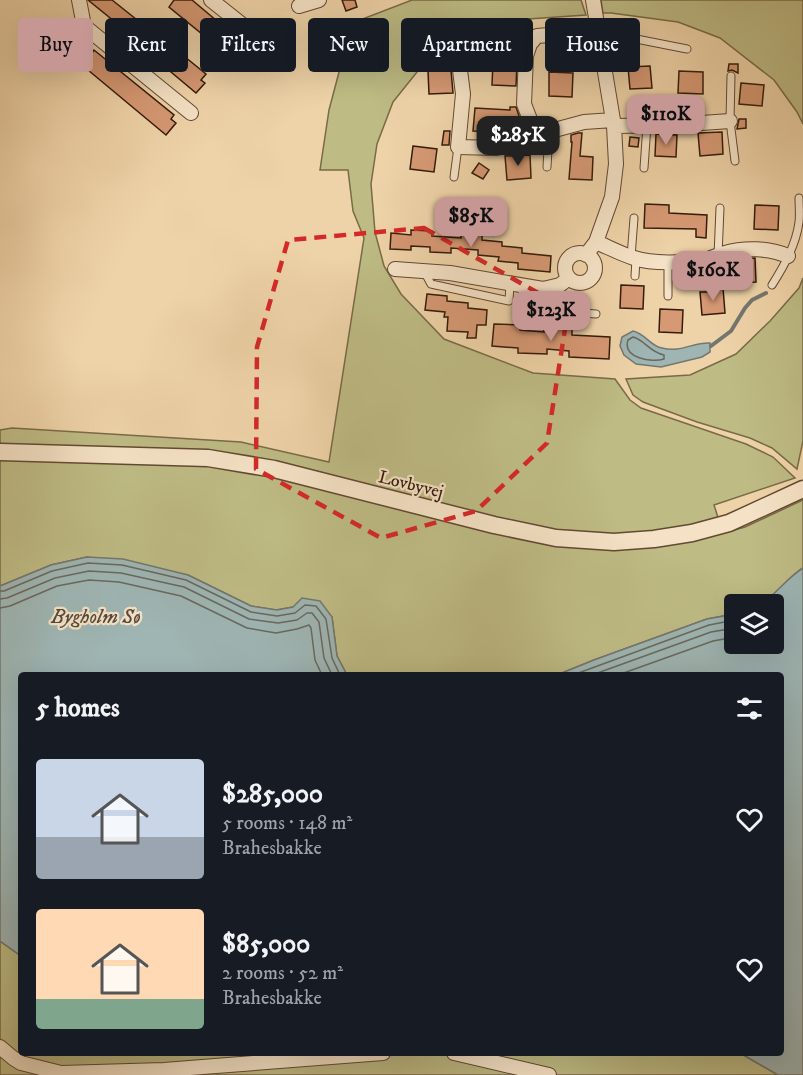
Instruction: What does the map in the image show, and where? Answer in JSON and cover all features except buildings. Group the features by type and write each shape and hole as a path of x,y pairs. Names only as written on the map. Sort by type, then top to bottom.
{"street":[{"path":"79,0 84,26 191,113"},
{"path":"211,0 234,18"},
{"path":"593,0 596,18"},
{"path":"299,6 320,3"},
{"path":"542,134 524,104 526,56 530,44 537,36 545,36"},
{"path":"460,72 463,94 458,147 497,148 584,122 647,126 730,121"},
{"path":"586,255 596,242 612,197 616,164 613,123 604,72"},
{"path":"596,242 633,258 668,262 701,261 727,252 755,249 773,250 788,256"},
{"path":"574,255 586,255 591,258 594,262 594,274 591,279 577,283 569,278 565,268 566,262 574,255"},
{"path":"395,269 450,273 537,289 552,288 569,278"},
{"name":"Lovbyvej","path":"0,452 208,458 274,469 494,525 556,538 615,542 654,539 729,524 803,489"},
{"path":"0,1047 21,1063 61,1073 164,1070 344,1056"},
{"path":"467,1056 549,1075"}],"lane":[{"path":"640,40 687,49"},
{"path":"731,76 730,121 735,161"},
{"path":"644,168 647,126"},
{"path":"542,134 547,167"},
{"path":"454,177 458,147"},
{"path":"772,285 796,236 799,224 799,198"},
{"path":"718,256 720,208"},
{"path":"634,218 635,276"},
{"path":"668,262 668,296"},
{"path":"537,289 535,309 596,314"}],"highlighted area":[{"path":"424,228 568,310 547,443 476,511 381,538 256,469 257,347 288,240"}],"shaded area":[{"path":"412,0 581,0 586,15 533,19 401,18 401,72 417,72 393,102 377,144 371,184 375,232 384,266 401,294 444,339 533,373 615,379 630,400 641,408 746,444 773,457 795,478 714,505 723,533 745,527 803,500 803,568 775,594 724,594 724,616 707,619 564,672 345,672 337,656 332,617 293,607 276,610 251,606 188,575 87,557 51,565 0,586 0,430 12,428 241,442 329,462 364,238 353,211 348,170 320,170 329,110 339,72 389,72 389,18 365,18"},
{"path":"601,0 803,0 803,124 774,80 720,38 678,22 603,13"},
{"path":"803,278 803,441 797,469 772,448 750,438 697,422 643,402 633,395 626,379 690,375 736,354 770,321 799,288"},
{"path":"0,941 18,954 18,1056 745,1056 778,1075 0,1075"}],"water":[{"path":"633,331 662,348 675,349 710,343 710,352 702,357 661,367 636,364 624,355 620,346 622,337"},
{"name":"Bygholm Sø","path":"87,557 123,559 188,575 251,606 277,610 293,607 302,598 320,601 332,617 337,656 345,672 18,672 18,954 0,941 0,586 51,565"},
{"path":"803,568 803,1075 778,1075 745,1056 784,1056 784,672 564,672 707,619 724,616 724,654 784,654 784,594 774,594"}],"waterway":[{"path":"711,346 731,331 752,300 766,293"}]}
